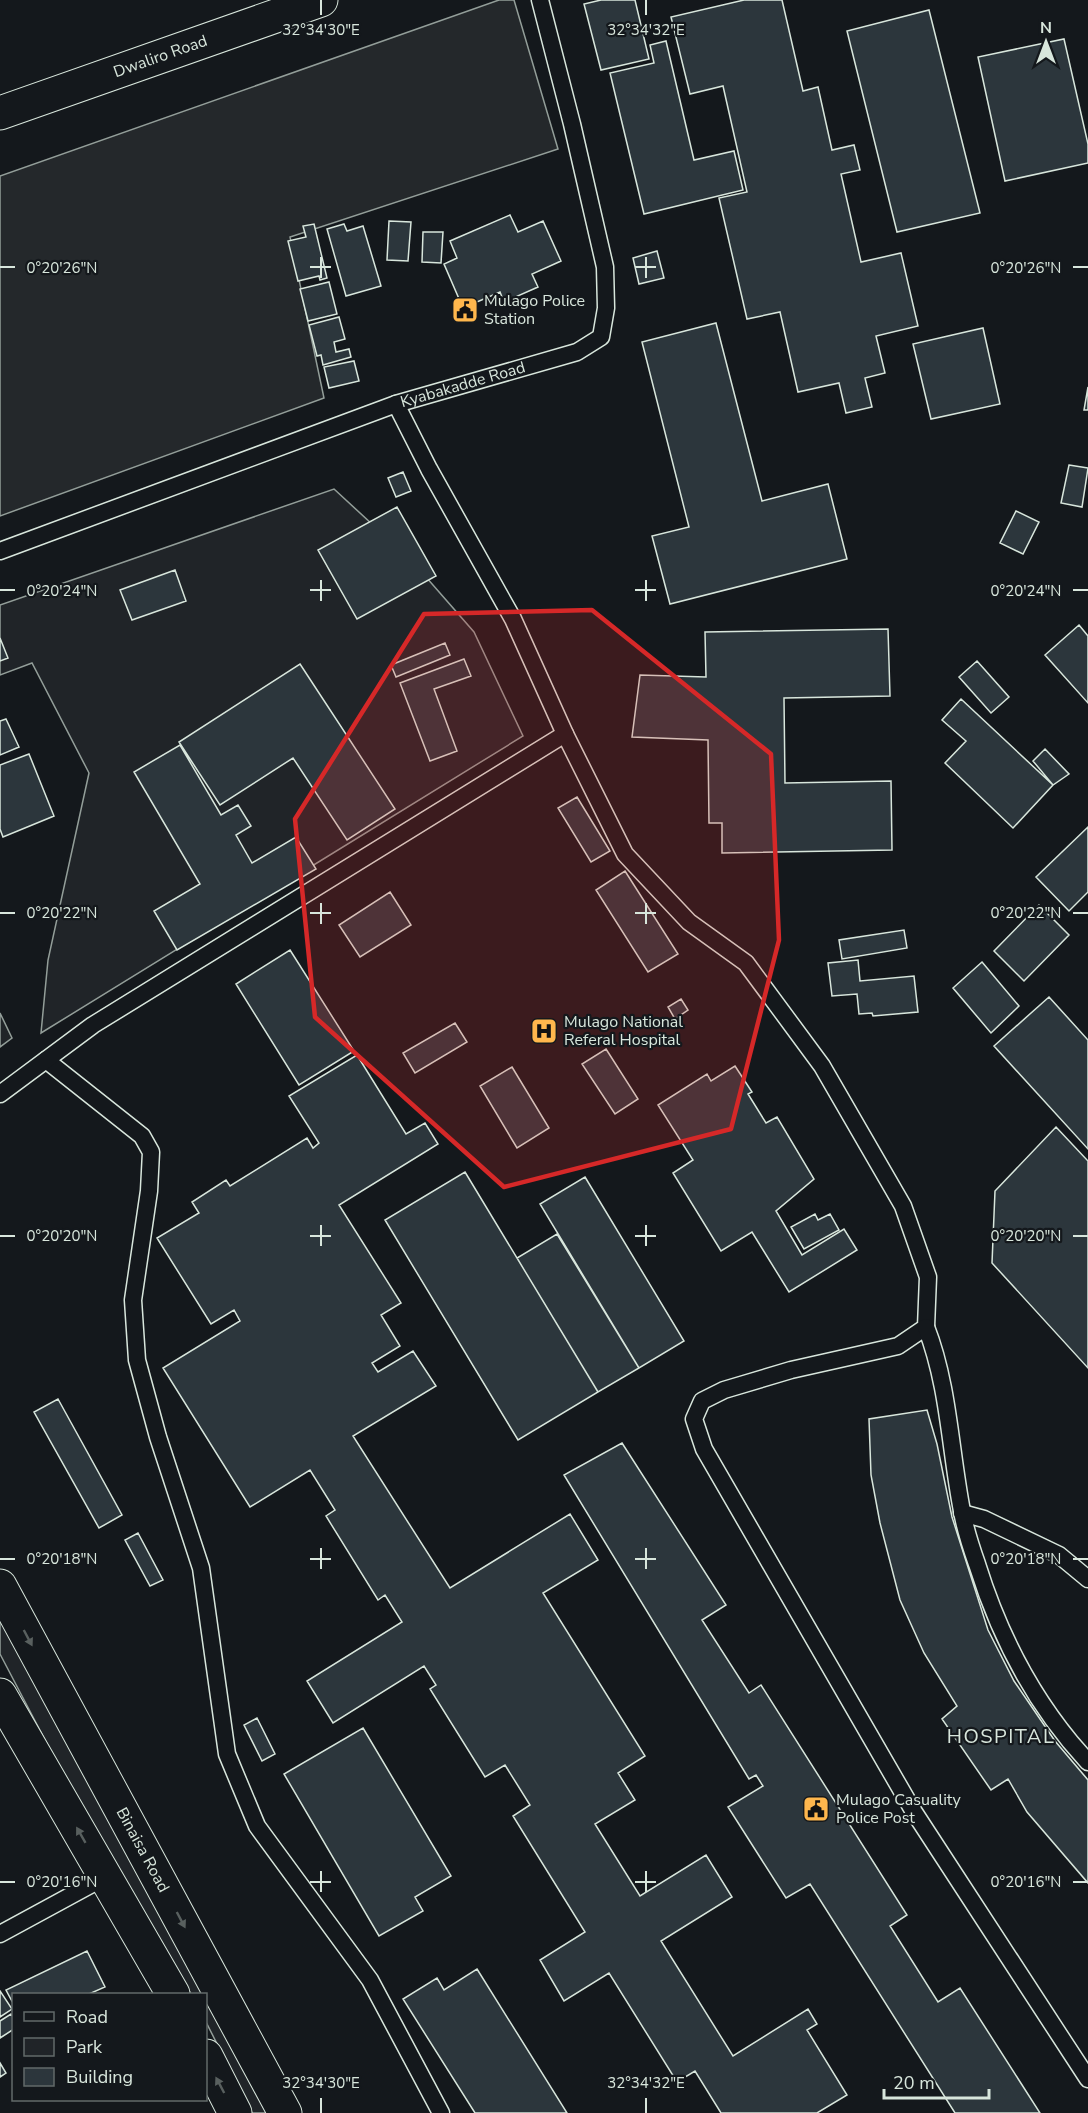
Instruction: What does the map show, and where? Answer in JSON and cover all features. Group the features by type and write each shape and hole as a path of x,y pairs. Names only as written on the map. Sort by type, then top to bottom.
{"main road":[{"name":"Dwaliro Road","path":"0,113 321,0"},
{"name":"Binaisa Road","path":"0,1586 285,2113"},
{"path":"0,1695 172,1993"},
{"path":"207,2058 235,2113"}],"lane":[{"name":"Kyabakadde Road","path":"0,551 396,404 577,352 601,337 606,308 605,267 540,0"},
{"path":"396,404 429,469 513,619 565,734 625,854 689,922 746,963 822,1066 903,1206 928,1277 926,1327 943,1385 962,1513 986,1594 1014,1660 1071,1744 1088,1762"},
{"path":"0,1094 93,1026 565,734"},
{"path":"46,1060 142,1136 151,1152 149,1191 133,1300 137,1360 158,1437 201,1568 227,1754 257,1826 370,1980 441,2113"},
{"path":"926,1327 898,1346 791,1370 724,1390 702,1401 694,1419 704,1449 914,1812 1088,2079"},
{"path":"962,1513 984,1519 1059,1555 1088,1579"},
{"path":"0,1935 105,1877"}],"highlighted area":[{"path":"592,610 771,754 779,940 731,1129 504,1187 315,1017 295,819 424,614"}],"green space":[{"path":"334,489 412,561 474,632 523,736 41,1033 48,960 89,773 32,663 0,675 0,605"},
{"path":"0,1013 12,1038 0,1047"},
{"path":"0,1616 204,1993 190,1993 77,1801 0,1654"},
{"path":"207,1997 270,2113 252,2113 207,2024"}],"shaded area":[{"path":"499,0 514,0 558,149 290,237 324,398 0,516 0,176"}],"building":[{"path":"601,0 635,0 649,59 601,70 584,4"},
{"path":"744,0 782,0 803,91 818,87 832,150 854,145 860,170 841,174 861,262 901,253 918,326 876,336 885,373 865,378 872,407 846,413 839,383 798,392 780,312 747,319 719,198 747,192 723,86 690,94 671,17"},
{"path":"929,10 980,213 897,232 847,31"},
{"path":"1064,39 1088,144 1088,163 1005,181 978,57"},
{"path":"666,41 694,160 734,151 743,190 644,214 610,73 654,63 650,45"},
{"path":"510,215 518,232 543,221 561,261 532,274 538,287 504,302 500,292 463,308 444,264 457,258 450,241"},
{"path":"389,221 411,222 408,261 387,260"},
{"path":"314,224 327,278 320,280 319,276 298,281 288,241 306,237 303,226"},
{"path":"344,224 347,231 363,226 381,286 346,296 327,229"},
{"path":"423,232 443,232 441,263 422,262"},
{"path":"657,251 664,278 639,284 633,258"},
{"path":"329,282 337,314 308,321 300,289"},
{"path":"339,317 345,339 334,342 336,352 349,349 351,357 323,365 321,355 317,356 309,325"},
{"path":"716,323 762,501 828,484 847,559 670,604 652,536 689,527 642,342"},
{"path":"983,328 1000,404 931,419 913,344"},
{"path":"354,361 359,381 329,388 324,367"},
{"path":"1088,387 1088,410 1084,410"},
{"path":"1069,465 1088,468 1082,507 1061,503"},
{"path":"403,472 411,491 396,497 388,478"},
{"path":"397,507 436,576 357,619 318,550"},
{"path":"1016,511 1039,522 1023,554 1000,543"},
{"path":"175,570 186,601 132,620 120,590"},
{"path":"1079,625 1088,636 1088,703 1045,655"},
{"path":"888,629 890,696 784,698 785,783 891,781 892,850 722,853 722,823 709,823 708,740 632,737 640,675 706,677 705,632"},
{"path":"0,638 8,658 0,661"},
{"path":"445,643 450,655 396,677 391,665"},
{"path":"464,659 471,676 434,689 457,751 430,761 400,683"},
{"path":"977,661 1009,697 991,713 959,677"},
{"path":"300,664 395,809 347,840 293,758 220,805 179,742"},
{"path":"961,699 1053,785 1013,828 945,763 966,741 942,720"},
{"path":"6,719 19,747 0,755 0,721"},
{"path":"180,745 221,815 238,805 251,826 236,835 252,863 296,837 316,869 177,950 154,911 200,884 134,772"},
{"path":"1045,749 1069,774 1053,785 1033,761"},
{"path":"29,754 54,816 3,837 0,829 0,765"},
{"path":"577,797 610,851 591,862 558,808"},
{"path":"1088,827 1088,892 1069,911 1036,877"},
{"path":"625,871 678,954 648,972 596,890"},
{"path":"390,892 411,925 360,957 339,925"},
{"path":"1039,905 1069,935 1024,981 994,951"},
{"path":"904,930 907,948 842,959 839,940"},
{"path":"290,950 354,1051 299,1085 236,984"},
{"path":"858,960 860,981 914,976 918,1012 873,1016 872,1013 859,1014 857,994 832,996 828,963"},
{"path":"982,962 1019,1006 991,1033 953,988"},
{"path":"1049,997 1088,1040 1088,1149 994,1046"},
{"path":"681,999 688,1010 675,1019 668,1007"},
{"path":"455,1023 467,1042 415,1073 403,1053"},
{"path":"606,1049 638,1099 615,1114 582,1064"},
{"path":"357,1055 406,1134 425,1123 438,1144 339,1205 401,1303 381,1315 400,1346 372,1363 378,1372 413,1351 436,1386 353,1436 450,1588 570,1514 598,1560 543,1593 645,1756 618,1773 635,1800 595,1824 640,1896 706,1855 732,1897 661,1941 733,2056 808,2009 817,2024 807,2030 847,2095 817,2113 721,2113 695,2071 677,2082 609,1973 564,2001 540,1960 585,1932 513,1816 530,1805 505,1765 485,1777 430,1689 436,1685 424,1666 333,1723 307,1681 402,1622 385,1595 378,1600 326,1516 335,1510 310,1470 250,1507 163,1368 240,1321 234,1310 211,1324 157,1238 199,1213 192,1202 226,1180 230,1186 307,1138 313,1148 319,1143 289,1096"},
{"path":"735,1066 752,1092 748,1094 766,1123 777,1117 814,1179 776,1211 802,1255 844,1229 857,1250 789,1292 752,1232 721,1251 673,1173 693,1160 658,1105 707,1074 711,1081"},
{"path":"512,1067 549,1128 517,1148 480,1086"},
{"path":"1056,1127 1088,1161 1088,1368 992,1263 995,1191"},
{"path":"465,1172 598,1392 518,1440 385,1220"},
{"path":"585,1177 684,1341 639,1368 540,1204"},
{"path":"815,1214 818,1220 830,1214 839,1230 804,1249 791,1227"},
{"path":"557,1234 639,1368 598,1392 517,1258"},
{"path":"58,1399 122,1515 99,1528 34,1412"},
{"path":"927,1410 937,1444 952,1517 988,1630 1014,1681 1055,1741 1088,1780 1088,1883 1027,1812 1008,1779 991,1790 942,1719 957,1706 924,1653 900,1600 880,1523 871,1475 869,1419"},
{"path":"622,1443 726,1605 702,1620 749,1693 761,1685 907,1915 890,1926 938,2002 960,1988 1040,2113 955,2113 810,1884 786,1898 728,1807 763,1786 756,1775 749,1779 564,1475"},
{"path":"138,1533 163,1580 150,1586 125,1540"},
{"path":"257,1718 275,1754 262,1761 244,1725"},
{"path":"363,1728 451,1876 415,1897 423,1911 379,1936 284,1774"},
{"path":"87,1951 105,1987 91,1993 12,1993 12,2001 6,1990"},
{"path":"477,1969 567,2113 475,2113 403,1999 437,1978 444,1990"},
{"path":"0,1991 12,2009 0,2017"},
{"path":"12,2015 12,2030 0,2038 0,2021"},
{"path":"0,2063 6,2073 0,2077"}],"place":[{"name":"Mulago Police Station","path":"465,310"},
{"name":"Mulago National Referal Hospital","path":"544,1031"},
{"name":"Mulago Casuality Police Post","path":"816,1809"}],"district":[{"name":"HOSPITAL","path":"1001,1736"}]}
